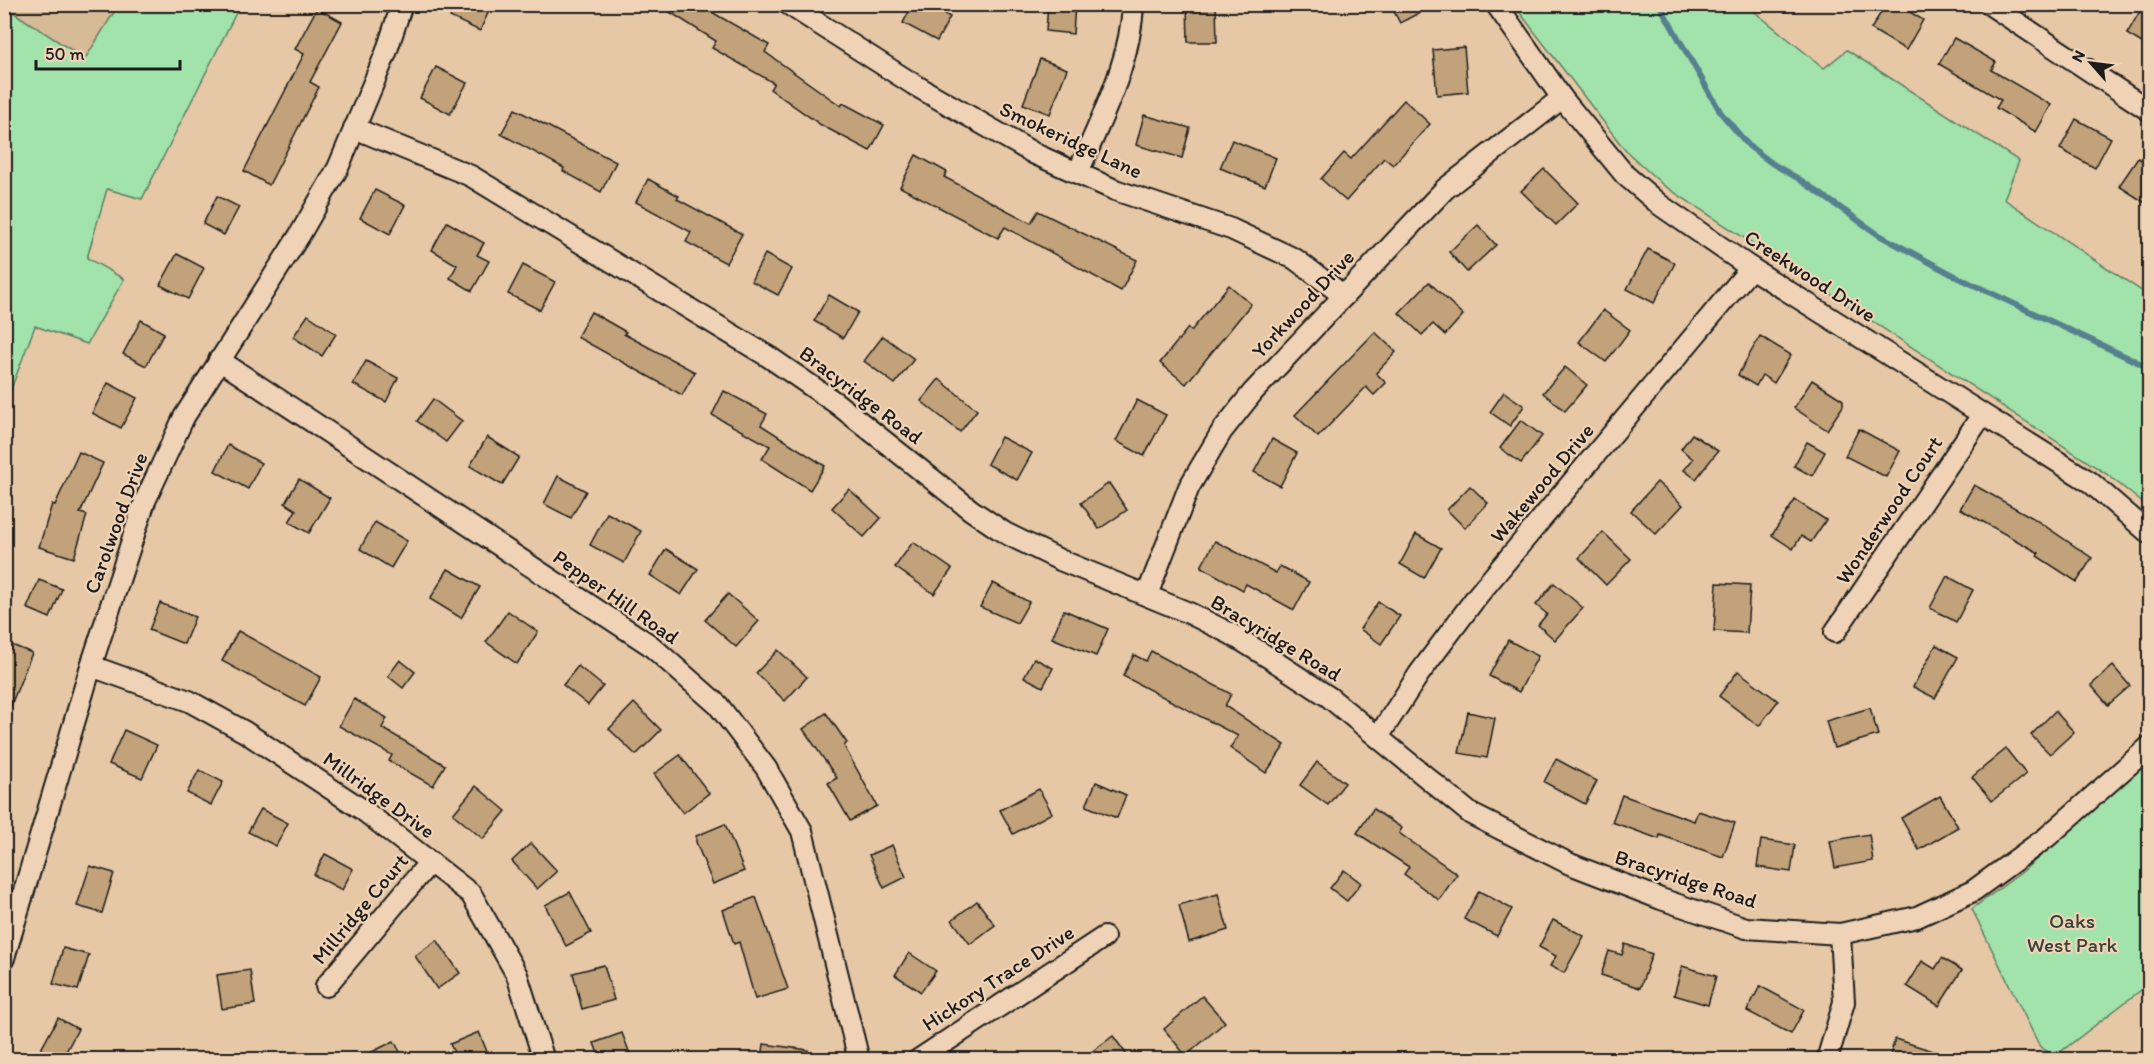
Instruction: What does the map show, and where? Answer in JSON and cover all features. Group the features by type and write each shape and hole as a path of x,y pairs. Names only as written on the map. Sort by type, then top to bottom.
{"street":[{"name":"Carolwood Drive","path":"4,958 91,666 145,501 184,417 299,236 338,168 386,53 402,4"},
{"name":"Smokeridge Lane","path":"788,4 972,120 1114,190 1231,229 1295,259 1344,296"},
{"path":"1078,173 1117,78 1132,29 1133,4"},
{"name":"Creekwood Drive","path":"1496,4 1562,98 1625,175 1660,205 1751,268 2090,482 2150,534"},
{"path":"1989,4 2150,111"},
{"name":"Yorkwood Drive","path":"1147,595 1189,487 1222,431 1253,392 1445,189 1562,98"},
{"name":"Bracyridge Road","path":"354,128 471,176 769,357 836,403 971,510 1005,533 1059,560 1147,595 1240,639 1329,696 1471,814 1569,864 1660,899 1746,928 1840,934 1917,916 1974,891 2047,837 2150,746"},
{"name":"Wakewood Drive","path":"1378,737 1419,674 1478,595 1751,268"},
{"name":"Pepper Hill Road","path":"219,360 650,645 718,705 766,768 802,831 859,1059"},
{"name":"Wonderwood Court","path":"1834,632 1982,415"},
{"name":"Millridge Drive","path":"91,666 189,701 245,732 363,810 471,894 517,975 544,1059"},
{"name":"Millridge Court","path":"326,986 430,862"},
{"path":"1827,1059 1844,1002 1840,934"},
{"name":"Hickory Trace Drive","path":"918,1059 1104,937"}],"shaded area":[{"path":"4,5 119,5 86,59"}],"green space":[{"path":"119,4 240,5 142,199 107,189 87,258 124,279 87,344 35,326 5,405 5,7 85,59"},
{"path":"1514,5 1749,5 1824,68 1847,50 2019,161 2004,199 2149,296 2149,508 2108,475 1663,185 1625,150"},
{"name":"Oaks West Park","path":"2149,761 2149,984 2055,1056 2040,1047 1972,909 2022,872"}],"building":[{"path":"456,4 492,4 480,31 450,17"},
{"path":"657,4 698,4 769,45 765,52 841,106 843,103 884,125 870,151 821,125 770,89 774,83 712,48 716,41"},
{"path":"913,4 926,4 950,17 937,41 903,23"},
{"path":"1048,4 1075,4 1073,34 1046,31"},
{"path":"1187,4 1216,4 1217,42 1188,42"},
{"path":"1390,4 1436,4 1400,23"},
{"path":"1886,4 1897,4 1923,20 1906,50 1871,29"},
{"path":"2144,4 2150,4 2150,48 2127,34"},
{"path":"317,8 342,22 310,82 319,87 269,185 244,171 304,54 295,49"},
{"path":"1954,38 1996,62 1991,70 2051,105 2036,132 1996,108 2001,100 1939,64"},
{"path":"1464,47 1468,92 1437,95 1433,50"},
{"path":"1040,59 1067,69 1050,114 1023,104"},
{"path":"436,67 467,83 450,114 420,98"},
{"path":"1404,100 1430,124 1393,165 1384,158 1346,201 1321,179 1344,153 1351,159"},
{"path":"515,109 616,162 601,192 563,171 564,168 501,134"},
{"path":"1144,115 1190,128 1182,158 1136,145"},
{"path":"2076,119 2111,138 2095,168 2060,149"},
{"path":"1232,140 1276,158 1265,186 1220,168"},
{"path":"916,155 947,172 944,177 1031,223 1038,211 1137,260 1121,291 1005,227 998,238 900,187"},
{"path":"2138,158 2150,165 2150,206 2119,186"},
{"path":"1544,169 1578,203 1556,225 1521,191"},
{"path":"648,179 679,196 677,199 742,234 726,263 686,242 691,232 636,202"},
{"path":"375,190 405,205 390,234 360,218"},
{"path":"217,196 239,207 224,235 203,224"},
{"path":"447,222 484,243 477,255 489,261 472,291 450,278 457,265 432,250"},
{"path":"1478,225 1496,245 1467,272 1449,252"},
{"path":"1648,249 1675,263 1654,303 1627,289"},
{"path":"177,254 204,268 188,299 160,285"},
{"path":"765,254 792,269 778,295 751,281"},
{"path":"523,265 555,282 540,310 508,294"},
{"path":"1429,282 1463,315 1445,335 1433,324 1422,335 1399,313"},
{"path":"1229,285 1251,304 1186,384 1160,363 1188,328 1191,331"},
{"path":"829,295 858,312 843,338 814,321"},
{"path":"1603,310 1630,330 1606,362 1579,342"},
{"path":"591,312 626,332 624,334 695,372 682,395 577,337"},
{"path":"308,315 336,334 322,356 293,337"},
{"path":"141,320 164,333 146,366 123,354"},
{"path":"1375,332 1396,352 1376,373 1386,383 1374,395 1366,387 1318,437 1295,415"},
{"path":"883,336 914,359 895,384 864,361"},
{"path":"1760,336 1791,355 1774,383 1762,375 1756,386 1738,375"},
{"path":"366,361 398,378 386,402 353,384"},
{"path":"1565,367 1587,385 1565,411 1543,393"},
{"path":"939,379 977,410 960,432 921,401"},
{"path":"1812,380 1843,400 1843,406 1827,430 1794,408"},
{"path":"108,383 137,398 121,428 92,413"},
{"path":"724,391 767,414 761,425 825,466 810,490 762,459 770,446 712,415"},
{"path":"1504,392 1524,406 1510,426 1490,412"},
{"path":"433,399 462,421 446,442 417,421"},
{"path":"1137,400 1166,415 1144,456 1116,441"},
{"path":"1521,420 1542,436 1521,463 1500,448"},
{"path":"1859,429 1900,451 1886,477 1845,456"},
{"path":"1692,434 1718,451 1696,479 1684,470 1693,459 1681,449"},
{"path":"487,437 519,457 502,485 470,466"},
{"path":"1001,437 1032,453 1017,480 987,464"},
{"path":"1272,439 1297,453 1280,486 1254,472"},
{"path":"1807,442 1825,452 1812,476 1794,466"},
{"path":"228,445 261,463 248,489 215,471"},
{"path":"79,452 103,463 80,513 87,515 74,558 39,547 52,504 55,505"},
{"path":"558,476 586,491 571,518 544,504"},
{"path":"299,479 330,498 309,533 289,522 296,510 285,503"},
{"path":"1657,482 1683,505 1656,534 1631,511"},
{"path":"1109,483 1127,510 1099,529 1081,503"},
{"path":"1974,485 2033,518 2092,558 2077,582 2037,556 2039,553 1960,509"},
{"path":"1470,486 1488,503 1465,528 1447,510"},
{"path":"849,489 881,518 864,537 832,508"},
{"path":"1795,500 1826,520 1811,542 1801,536 1793,549 1772,535"},
{"path":"607,513 641,531 624,563 590,545"},
{"path":"375,522 407,541 391,568 360,549"},
{"path":"1603,532 1631,559 1606,585 1579,558"},
{"path":"1416,534 1441,548 1424,578 1400,564"},
{"path":"1215,541 1276,573 1280,566 1309,582 1294,610 1246,584 1243,590 1201,567"},
{"path":"913,542 952,569 934,594 895,567"},
{"path":"666,549 698,569 681,595 650,575"},
{"path":"448,569 480,587 461,618 430,599"},
{"path":"1947,576 1973,590 1956,622 1930,608"},
{"path":"39,580 62,589 50,618 27,608"},
{"path":"993,583 1029,602 1017,623 980,607"},
{"path":"1554,583 1583,608 1555,640 1538,625 1547,614 1536,605"},
{"path":"1717,583 1750,585 1747,633 1714,631"},
{"path":"728,594 759,621 736,647 705,620"},
{"path":"1378,602 1400,616 1381,644 1360,629"},
{"path":"160,603 195,617 184,644 149,630"},
{"path":"1064,610 1108,629 1096,656 1052,638"},
{"path":"508,611 538,632 517,664 486,642"},
{"path":"238,631 321,677 305,706 222,661"},
{"path":"1508,640 1538,656 1519,692 1489,676"},
{"path":"4,642 32,653 5,720 4,720"},
{"path":"1936,645 1958,657 1935,698 1913,687"},
{"path":"778,650 807,677 785,701 756,673"},
{"path":"1151,651 1231,694 1225,706 1285,745 1266,773 1230,748 1238,736 1123,676 1134,655 1146,661"},
{"path":"1034,658 1053,668 1043,687 1024,677"},
{"path":"400,660 415,672 403,688 388,676"},
{"path":"578,666 603,686 588,705 563,685"},
{"path":"2113,666 2130,686 2108,705 2091,685"},
{"path":"1738,671 1778,701 1759,726 1719,696"},
{"path":"354,699 387,718 382,728 445,765 433,786 389,761 392,755 339,726"},
{"path":"634,703 661,730 636,755 609,729"},
{"path":"1870,708 1878,735 1834,748 1826,721"},
{"path":"2055,711 2074,732 2050,754 2031,735"},
{"path":"1468,712 1495,718 1487,758 1459,753"},
{"path":"826,713 847,743 844,746 877,806 850,821 828,783 837,778 803,729"},
{"path":"124,730 157,745 142,778 109,764"},
{"path":"2006,749 2026,774 1992,801 1972,777"},
{"path":"680,755 709,793 683,813 654,774"},
{"path":"1556,759 1597,781 1585,804 1544,782"},
{"path":"1317,762 1345,783 1328,805 1300,785"},
{"path":"199,770 223,782 211,805 187,793"},
{"path":"1096,782 1126,795 1117,818 1086,806"},
{"path":"476,786 506,811 483,839 453,814"},
{"path":"1039,789 1052,813 1013,834 1000,810"},
{"path":"1622,795 1694,821 1698,811 1735,823 1723,857 1660,835 1659,839 1612,822"},
{"path":"1940,796 1958,827 1919,850 1901,818"},
{"path":"261,809 288,823 276,846 248,832"},
{"path":"1373,809 1402,828 1399,833 1457,874 1439,900 1404,874 1409,867 1357,833"},
{"path":"725,824 744,871 713,884 696,842 696,836"},
{"path":"1869,834 1873,861 1835,868 1830,841"},
{"path":"1761,840 1795,845 1791,872 1757,867"},
{"path":"531,843 557,871 537,889 512,861"},
{"path":"892,845 906,877 884,888 869,855"},
{"path":"325,854 353,869 342,890 314,875"},
{"path":"90,866 114,873 102,913 77,906"},
{"path":"1344,870 1361,883 1347,901 1330,888"},
{"path":"1479,891 1512,909 1497,936 1464,919"},
{"path":"570,892 591,933 566,946 545,905"},
{"path":"1218,894 1228,930 1189,942 1179,905"},
{"path":"756,897 788,989 755,999 739,942 734,944 723,910"},
{"path":"977,901 995,925 970,944 952,920"},
{"path":"1553,920 1584,936 1564,973 1550,966 1556,956 1539,947"},
{"path":"437,940 460,973 437,989 415,956"},
{"path":"1625,944 1652,954 1640,988 1601,975 1609,951 1622,955"},
{"path":"63,948 89,955 78,990 53,984"},
{"path":"909,953 936,971 921,992 895,975"},
{"path":"1942,958 1962,970 1939,1006 1907,986 1922,961 1935,969"},
{"path":"604,965 614,1000 582,1009 573,973"},
{"path":"1682,966 1716,976 1708,1005 1674,995"},
{"path":"250,970 255,1004 222,1009 217,975"},
{"path":"1760,986 1804,1010 1791,1034 1747,1011"},
{"path":"1202,996 1225,1022 1186,1056 1164,1029"},
{"path":"58,1018 78,1029 62,1059 51,1059 39,1053"},
{"path":"479,1032 490,1059 457,1059 450,1044"},
{"path":"622,1033 632,1059 600,1059 594,1043"},
{"path":"1113,1036 1130,1059 1082,1059"},
{"path":"1895,1039 1949,1056 1948,1059 1889,1059"},
{"path":"394,1041 404,1059 358,1059"},
{"path":"764,1044 808,1050 808,1059 762,1059"}],"waterway":[{"path":"1659,4 1721,113 1749,146 1773,164 1799,179 1879,235 1957,277 2150,368"}]}
